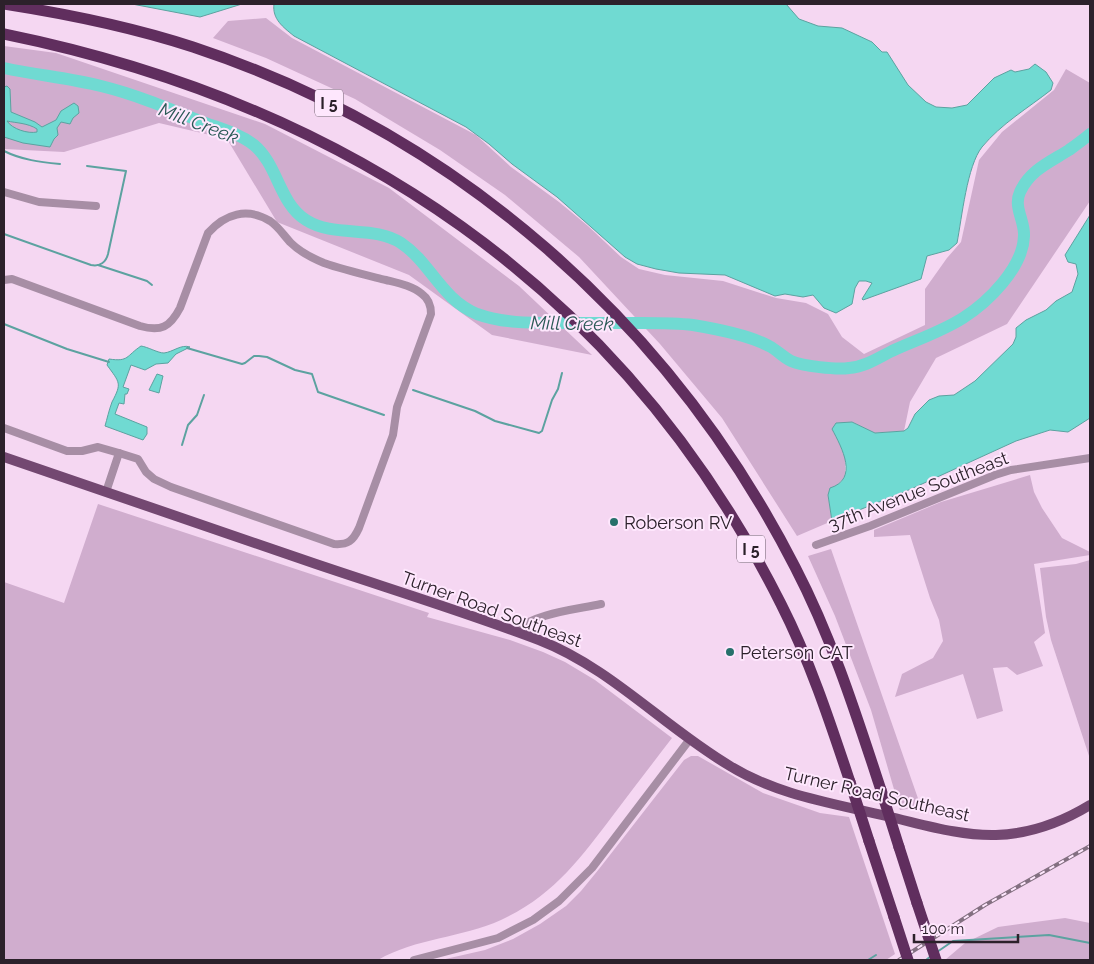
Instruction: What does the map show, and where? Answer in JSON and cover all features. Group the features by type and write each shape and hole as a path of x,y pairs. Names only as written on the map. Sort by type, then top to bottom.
{"highway":[{"name":"I 5","path":"4,4 95,20 185,44 263,73 332,104 410,148 473,189 552,252 605,302 646,346 686,394 733,460 763,508 796,568 837,662 936,960"},
{"name":"I 5","path":"4,34 136,67 238,104 302,132 374,169 431,205 503,257 554,302 599,346 662,416 719,494 783,607 831,725 908,960"}],"main road":[{"name":"Turner Road Southeast","path":"4,457 560,648 604,674 690,739 730,766 780,790 947,830 980,834 1014,833 1031,830 1061,821 1090,805"}],"street":[{"path":"4,192 39,202 96,206"},
{"path":"4,280 12,279 140,326 155,329 163,328 175,318 180,308 208,233 230,216 246,214 270,221 291,243 308,256 332,265 409,287 421,293 430,303 431,314 397,408 393,435 359,528 354,538 343,545 334,544 171,487 154,479 146,472 138,460 119,453 98,447 82,451 67,451 4,428"},
{"path":"106,492 119,453"},
{"name":"37th Avenue Southeast","path":"816,545 870,526 995,475 1011,470 1090,458"},
{"path":"514,631 524,623 534,619 601,604"},
{"path":"414,960 498,938 533,920 559,901 592,868 690,739"}],"shaded area":[{"path":"132,4 242,4 200,17"},
{"path":"274,4 786,4 799,19 818,26 842,28 872,42 882,52 887,52 908,85 926,102 936,107 952,108 967,105 994,78 1011,70 1015,72 1029,69 1035,64 1046,72 1053,83 1051,90 998,131 982,147 972,166 957,243 949,250 927,256 921,279 863,300 872,283 859,281 855,288 852,304 836,313 824,308 813,295 803,297 785,294 775,296 725,275 679,273 637,264 625,257 557,197 466,127 294,36 282,26 277,18"},
{"path":"266,18 292,38 476,135 511,167 559,202 621,257 639,269 665,275 723,281 776,298 806,303 828,314 842,337 864,354 925,325 925,289 961,242 979,160 1002,132 1054,90 1066,69 1090,83 1090,201 1007,324 936,358 910,402 904,431 875,433 852,422 833,429 845,456 845,477 828,495 832,521 797,536 722,418 660,344 579,257 505,195 440,150 355,99 266,58 213,38 228,21"},
{"path":"4,46 56,53 265,124 389,188 519,286 592,355 492,335 409,275 277,222 227,139 159,123 64,152 4,149"},
{"path":"7,86 10,89 11,112 42,127 56,120 61,111 74,103 78,106 79,113 70,124 61,122 57,128 58,135 50,147 23,143 4,137 4,87","holes":["7,121 30,126 37,129 37,132 20,130"]},
{"path":"1090,215 1090,418 1068,432 1050,430 1016,441 911,489 832,521 828,495 830,488 839,484 844,478 846,470 846,462 832,429 836,423 852,422 875,433 904,431 908,428 915,414 929,400 939,396 954,395 975,381 1013,344 1016,337 1016,328 1072,292 1078,274 1076,264 1068,262 1065,255"},
{"path":"141,346 164,353 187,346 190,347 176,354 168,363 156,364 145,370 131,365 123,387 129,389 127,394 125,394 124,404 119,403 115,414 147,427 147,434 143,440 105,426 118,387 117,380 107,365 109,359 124,359"},
{"path":"157,374 163,376 159,393 149,390"},
{"path":"1030,475 1034,492 1042,508 1062,538 1090,552 1090,555 1034,564 1045,633 1034,642 1043,666 1017,675 1007,667 993,668 1003,711 977,719 963,674 895,697 902,674 933,658 943,641 939,620 910,535 874,537 874,530 941,502"},
{"path":"98,504 429,613 427,617 510,640 543,652 565,662 595,680 672,738 589,846 564,875 536,900 501,920 486,926 423,942 378,960 4,960 4,582 64,603"},
{"path":"831,549 921,807 900,810 871,710 835,616 808,556"},
{"path":"1090,560 1090,759 1051,640 1040,568 1076,564"},
{"path":"691,756 698,756 763,793 820,813 849,817 895,954 886,960 441,960 485,950 513,939 540,924 566,906 599,869 684,760"},
{"path":"1065,918 1090,923 1090,960 945,960 965,943 998,927"}],"waterway":[{"name":"Mill Creek","path":"4,68 113,89 242,137 262,153 290,204 306,220 329,229 379,234 401,243 420,260 454,299 477,314 506,321 525,323 660,323 693,325 761,342 791,361 828,368 849,368 866,364 946,328 983,303 1011,272 1018,260 1024,236 1018,209 1018,198 1024,184 1041,167 1069,150 1090,134"},
{"path":"4,151 24,159 60,164"},
{"path":"4,234 91,265 102,263 108,254 126,171 87,166"},
{"path":"98,265 147,281 152,285"},
{"path":"4,324 67,349 109,362"},
{"path":"187,348 242,364 254,356 267,357 295,370 312,374 318,392 384,415"},
{"path":"413,390 475,411 495,421 539,433 542,431 562,373"},
{"path":"182,445 188,425 197,415 204,395"},
{"path":"937,952 953,941 1049,935 1090,943"},
{"path":"868,960 876,955"},
{"path":"926,960 931,956"}],"railway":[{"path":"899,960 985,905 1090,846"}],"place":[{"name":"Roberson RV","path":"614,522"},
{"name":"Peterson CAT","path":"730,652"}]}
